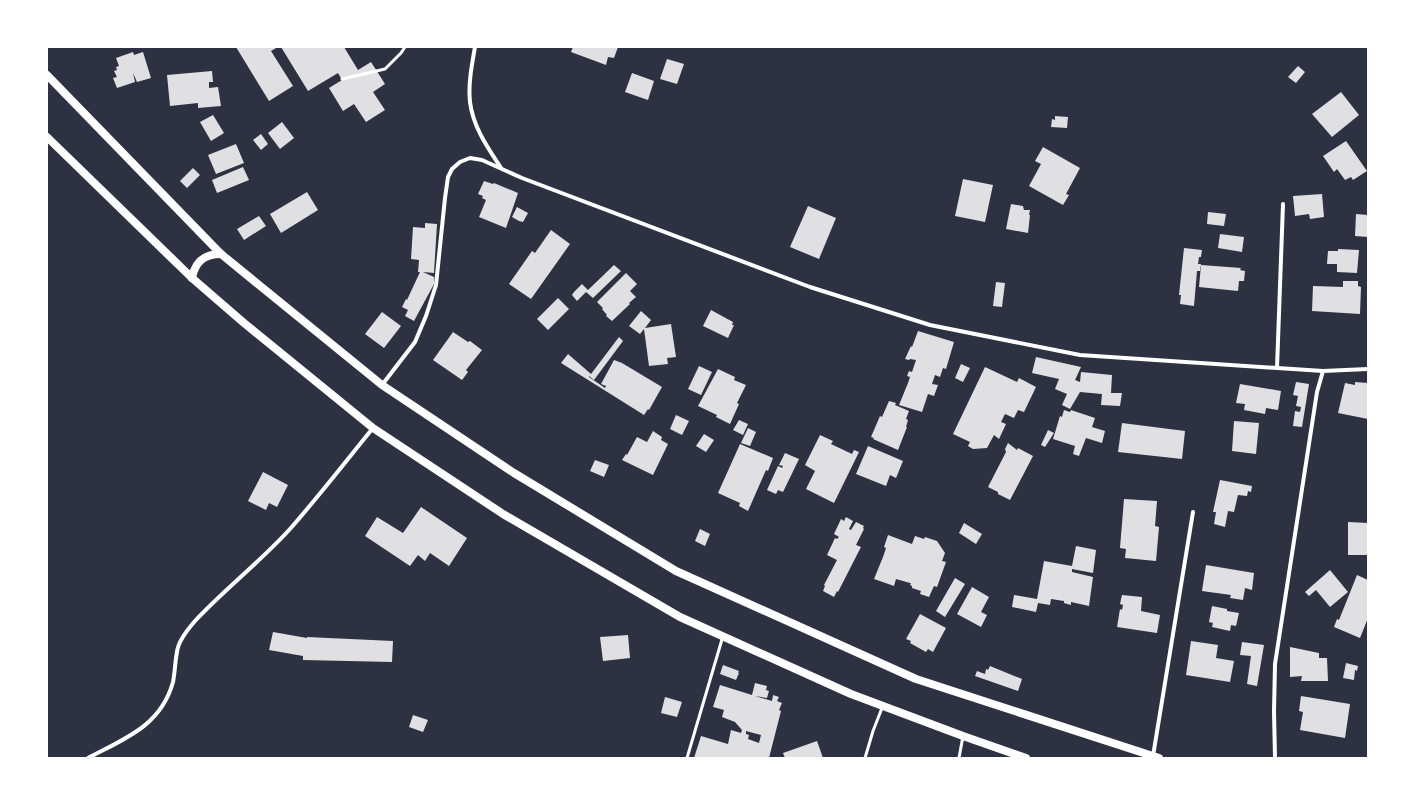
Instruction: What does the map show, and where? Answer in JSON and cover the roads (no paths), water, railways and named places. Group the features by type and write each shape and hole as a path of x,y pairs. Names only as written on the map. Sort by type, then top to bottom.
{"main road":[{"path":"47,75 221,254 382,385 514,473 676,571 916,679 1156,757"},
{"path":"47,137 192,278 244,323 373,428 503,514 680,617 851,694 962,736 1026,758"},
{"path":"192,278 193,269 204,257 212,254 221,254"}],"street":[{"path":"475,47 471,72 470,102 474,120 483,140 501,168"},
{"path":"382,385 415,342 426,316 436,285 448,177 452,169 460,162 470,158 482,160 522,178 810,287 930,325 1080,355 1322,371 1368,369"},
{"path":"1277,368 1283,204"},
{"path":"1275,758 1275,664 1317,392 1322,371"},
{"path":"88,758 136,733 153,718 166,699 172,684 180,642 194,622 290,529 373,428"},
{"path":"1156,757 1193,512"}],"lane":[{"path":"342,79 385,69 405,47"},
{"path":"687,758 723,636"},
{"path":"866,758 873,731 883,706"},
{"path":"959,758 962,736"}]}
